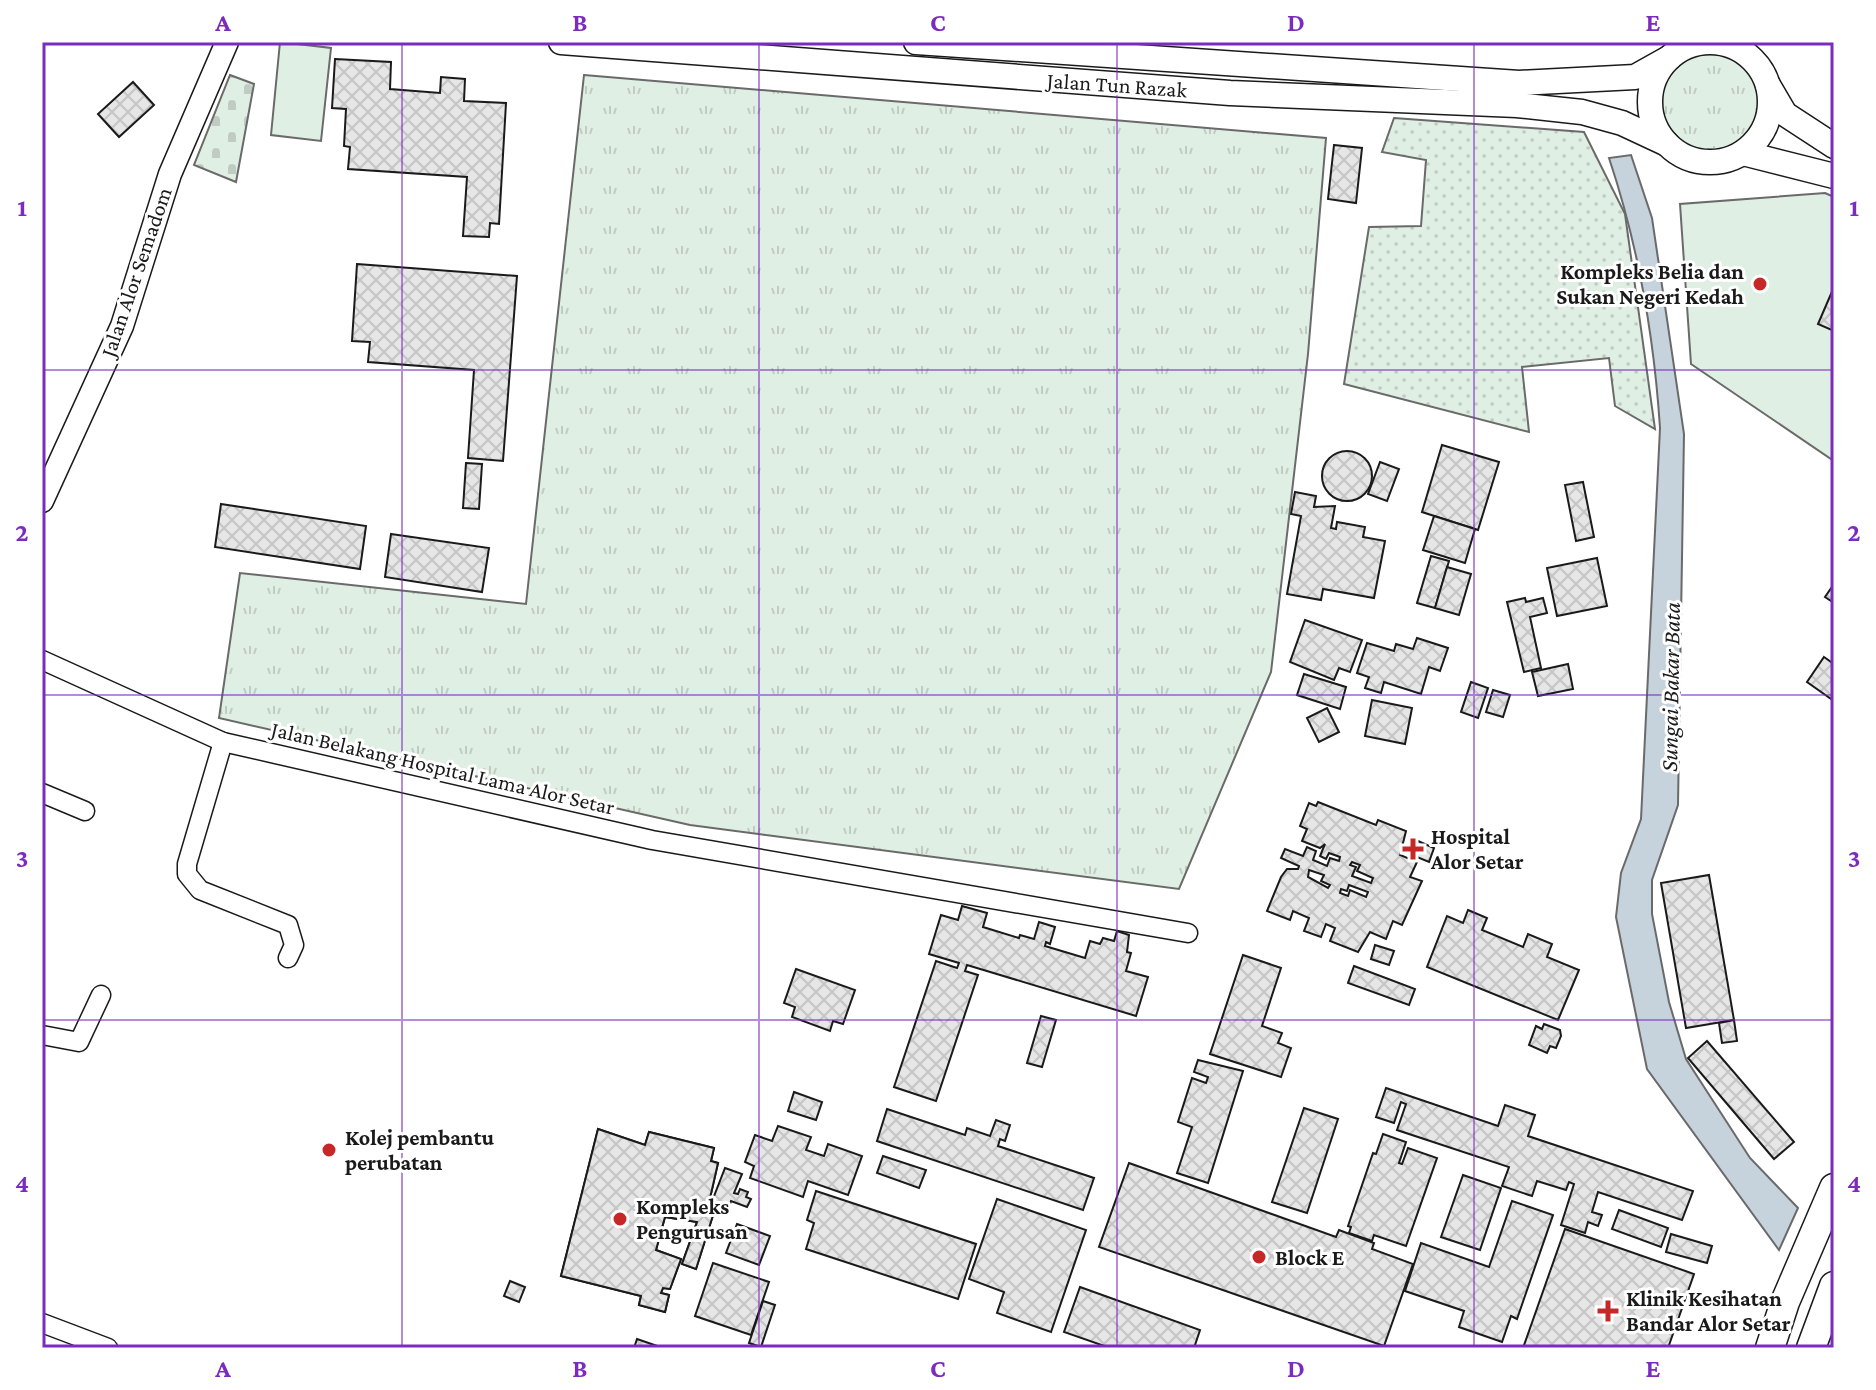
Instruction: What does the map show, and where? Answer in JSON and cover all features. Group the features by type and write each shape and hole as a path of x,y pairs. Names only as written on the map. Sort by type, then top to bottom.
{"main road":[{"name":"Jalan Tun Razak","path":"561,42 1230,93 1517,105 1582,112 1622,123 1667,144"},
{"name":"Jalan Tun Razak","path":"916,42 1519,83 1635,77 1681,49"},
{"path":"1767,83 1770,102 1767,122 1757,139 1743,153 1725,160 1705,162 1685,157 1667,144 1650,112 1651,92 1657,74 1681,49 1705,42 1741,47 1757,65 1785,114 1834,146"},
{"path":"1743,153 1834,176"},
{"path":"1770,1348 1785,1302 1834,1188"},
{"path":"1811,1348 1834,1286"}],"street":[{"name":"Jalan Alor Semadom","path":"42,501 122,326 170,174 227,42"},
{"name":"Jalan Belakang Hospital Lama Alor Setar","path":"42,660 223,742 652,840 1188,933"},
{"path":"223,742 187,864 187,874 200,890 288,925 294,945 288,958"},
{"path":"42,793 85,811"},
{"path":"42,1035 79,1042 101,995"},
{"path":"42,1323 108,1348"}],"green space":[{"path":"280,42 331,48 321,141 271,135"},
{"path":"1710,51 1729,55 1746,66 1757,83 1761,102 1757,121 1746,138 1729,149 1710,153 1691,149 1674,138 1663,121 1659,102 1663,83 1674,66 1691,55"},
{"path":"230,75 254,84 236,182 194,165"},
{"path":"584,75 1326,138 1308,354 1271,672 1179,889 690,825 219,718 240,573 526,604"},
{"path":"1394,118 1584,132 1625,214 1655,429 1615,406 1609,358 1522,367 1529,432 1344,384 1369,227 1421,226 1426,160 1382,152"},
{"name":"Kompleks Belia dan Sukan Negeri Kedah","path":"1825,193 1834,197 1834,461 1691,364 1680,204"}],"water":[{"name":"Sungai Bakar Bata","path":"1631,155 1652,218 1684,434 1678,805 1652,880 1652,914 1669,1002 1686,1059 1750,1158 1798,1208 1779,1250 1647,1069 1616,917 1621,873 1641,819 1660,428 1654,359 1643,291 1609,158"}],"building":[{"path":"335,59 391,62 390,89 440,93 441,77 465,79 464,101 506,103 499,224 490,223 489,237 463,236 467,177 348,169 350,147 344,146 346,109 332,108"},
{"path":"133,82 154,105 119,137 98,114"},
{"path":"1334,145 1362,148 1356,203 1328,199"},
{"path":"357,264 517,276 503,461 468,458 474,370 368,362 370,342 352,341"},
{"path":"1834,287 1834,331 1818,324"},
{"path":"1442,445 1499,462 1478,530 1422,512"},
{"path":"1347,451 1365,458 1372,476 1365,494 1347,501 1329,494 1322,476 1329,458"},
{"path":"1380,462 1399,469 1387,501 1368,494"},
{"path":"466,463 482,464 479,509 463,508"},
{"path":"1583,482 1594,537 1576,541 1565,485"},
{"path":"1295,492 1316,496 1314,507 1335,506 1331,528 1336,529 1337,522 1365,527 1363,537 1385,541 1374,598 1323,589 1321,600 1287,594 1301,516 1291,514"},
{"path":"221,504 366,526 360,569 215,547"},
{"path":"1434,516 1475,529 1465,563 1423,550"},
{"path":"391,534 489,548 482,592 385,577"},
{"path":"1431,556 1449,561 1435,608 1417,603"},
{"path":"1597,558 1607,606 1557,616 1547,568"},
{"path":"1447,567 1471,574 1459,615 1435,608"},
{"path":"1834,584 1834,603 1825,597"},
{"path":"1525,598 1526,602 1543,598 1547,613 1530,617 1541,668 1524,672 1507,602"},
{"path":"1305,620 1362,640 1350,672 1339,668 1334,680 1290,662"},
{"path":"1417,638 1448,648 1440,671 1429,667 1421,694 1384,682 1381,693 1365,688 1369,677 1357,673 1367,643 1394,651 1396,644 1413,649"},
{"path":"1824,657 1834,664 1834,701 1807,682"},
{"path":"1568,664 1573,689 1538,696 1532,672"},
{"path":"1304,674 1346,687 1340,709 1297,695"},
{"path":"1471,682 1488,688 1478,718 1461,712"},
{"path":"1493,690 1510,695 1503,717 1486,712"},
{"path":"1372,700 1412,708 1405,744 1365,736"},
{"path":"1327,708 1339,732 1319,742 1307,718"},
{"path":"1318,802 1376,825 1378,820 1406,831 1400,855 1417,862 1410,877 1422,881 1402,925 1393,921 1386,939 1370,932 1358,952 1330,941 1335,928 1326,924 1321,937 1304,931 1309,918 1293,911 1290,920 1267,911 1281,877 1287,869 1298,869 1299,866 1281,858 1285,849 1303,856 1307,847 1316,851 1313,860 1327,866 1330,858 1339,861 1340,857 1329,853 1326,859 1320,856 1325,844 1320,848 1302,841 1307,829 1300,826 1309,803 1316,806","holes":["1352,862 1360,865 1357,871 1373,878 1371,883 1352,876 1356,867 1350,865","1309,870 1324,875 1321,881 1330,885 1328,888 1308,877","1349,885 1368,892 1366,897 1350,890 1348,896 1340,893 1341,889 1347,891"]},
{"path":"1418,841 1434,848 1429,862 1412,855"},
{"path":"1709,875 1734,1020 1686,1028 1661,883"},
{"path":"962,906 987,913 983,927 1019,938 1020,935 1034,939 1039,922 1055,927 1050,944 1046,942 1045,946 1085,958 1090,941 1100,944 1103,938 1114,941 1117,931 1129,935 1127,952 1131,953 1126,971 1148,977 1136,1016 967,965 965,971 978,975 936,1101 894,1087 936,961 957,968 959,963 929,954 941,915 958,920"},
{"path":"1468,910 1487,918 1482,930 1523,947 1528,934 1552,944 1547,957 1579,970 1558,1020 1427,967 1447,916 1463,923"},
{"path":"1375,945 1394,951 1389,965 1371,959"},
{"path":"1243,955 1281,968 1262,1026 1282,1033 1278,1043 1291,1048 1281,1077 1210,1054"},
{"path":"1354,966 1415,989 1409,1005 1348,983"},
{"path":"796,969 855,990 843,1024 833,1021 830,1031 792,1017 795,1007 784,1003"},
{"path":"1041,1016 1056,1020 1042,1067 1027,1063"},
{"path":"1734,1020 1737,1041 1722,1043 1719,1023"},
{"path":"1544,1024 1560,1030 1561,1036 1556,1048 1550,1046 1547,1053 1529,1045 1536,1026 1542,1029"},
{"path":"1707,1041 1794,1142 1774,1159 1688,1058"},
{"path":"1198,1060 1243,1071 1208,1183 1177,1173 1192,1127 1178,1122 1192,1078 1206,1083 1208,1077 1194,1072"},
{"path":"1386,1088 1498,1126 1505,1105 1535,1115 1528,1136 1693,1191 1682,1220 1598,1192 1592,1212 1602,1215 1598,1226 1588,1222 1585,1233 1561,1225 1574,1184 1569,1182 1566,1190 1537,1181 1532,1196 1502,1186 1509,1167 1397,1130 1406,1104 1401,1102 1394,1123 1376,1117"},
{"path":"794,1092 822,1102 816,1120 788,1111"},
{"path":"1304,1108 1338,1119 1307,1213 1272,1202"},
{"path":"887,1109 965,1135 967,1128 990,1136 996,1120 1010,1125 1005,1141 1000,1139 998,1146 1094,1178 1083,1210 877,1141"},
{"path":"778,1126 811,1137 806,1150 824,1156 828,1144 862,1156 848,1195 808,1181 803,1197 750,1178 754,1166 745,1162 755,1135 772,1141"},
{"name":"Kompleks Pengurusan","path":"598,1129 645,1145 649,1132 714,1148 711,1161 718,1163 708,1207 715,1209 696,1269 682,1264 697,1222 665,1217 656,1250 681,1259 670,1289 663,1288 661,1293 669,1295 665,1312 639,1305 641,1296 561,1276","holes":["686,1155 690,1156 684,1183 677,1181 673,1194 670,1193 675,1174 681,1176","647,1168 651,1168 646,1187 642,1186","703,1171 706,1171 697,1200 697,1186"]},
{"name":"Kompleks Pengurusan","path":"598,1129 645,1145 649,1132 714,1148 711,1161 718,1163 708,1207 715,1209 696,1269 682,1264 697,1222 665,1217 656,1250 681,1259 670,1289 663,1288 661,1293 669,1295 665,1312 639,1305 641,1296 561,1276"},
{"path":"1383,1134 1406,1142 1399,1163 1402,1164 1408,1148 1437,1158 1406,1246 1374,1235 1372,1241 1349,1233 1351,1227 1348,1226 1373,1153 1376,1154"},
{"path":"883,1156 926,1170 919,1188 877,1173"},
{"name":"Block E","path":"1129,1163 1336,1237 1339,1230 1374,1243 1372,1249 1413,1264 1384,1346 1099,1247"},
{"path":"725,1168 742,1174 734,1193 738,1194 740,1189 748,1192 746,1197 751,1199 747,1207 731,1201 728,1210 711,1204"},
{"path":"1463,1175 1501,1188 1480,1250 1441,1237"},
{"path":"816,1191 976,1244 958,1299 806,1249 814,1223 807,1220"},
{"path":"997,1199 1086,1230 1051,1332 997,1313 1004,1292 969,1279"},
{"path":"1512,1201 1553,1215 1517,1319 1511,1316 1502,1342 1459,1327 1464,1311 1405,1291 1421,1243 1489,1267"},
{"path":"1619,1210 1668,1228 1661,1247 1612,1229"},
{"path":"737,1224 770,1236 759,1265 726,1253"},
{"name":"Klinik Kesihatan Bandar Alor Setar","path":"1565,1229 1694,1274 1668,1348 1523,1348"},
{"path":"1671,1234 1712,1246 1707,1263 1666,1252"},
{"path":"713,1263 769,1282 751,1335 695,1316"},
{"path":"510,1281 525,1287 519,1302 504,1296"},
{"path":"1080,1287 1200,1330 1194,1348 1110,1348 1064,1332"},
{"path":"763,1301 775,1305 761,1347 749,1343"},
{"path":"637,1339 663,1348 634,1348"}],"place":[{"name":"Kompleks Belia dan Sukan Negeri Kedah","path":"1760,284"},
{"name":"Hospital Alor Setar","path":"1413,849"},
{"name":"Kolej pembantu perubatan","path":"329,1150"},
{"name":"Kompleks Pengurusan","path":"620,1219"},
{"name":"Block E","path":"1259,1257"},
{"name":"Klinik Kesihatan Bandar Alor Setar","path":"1608,1311"}]}
